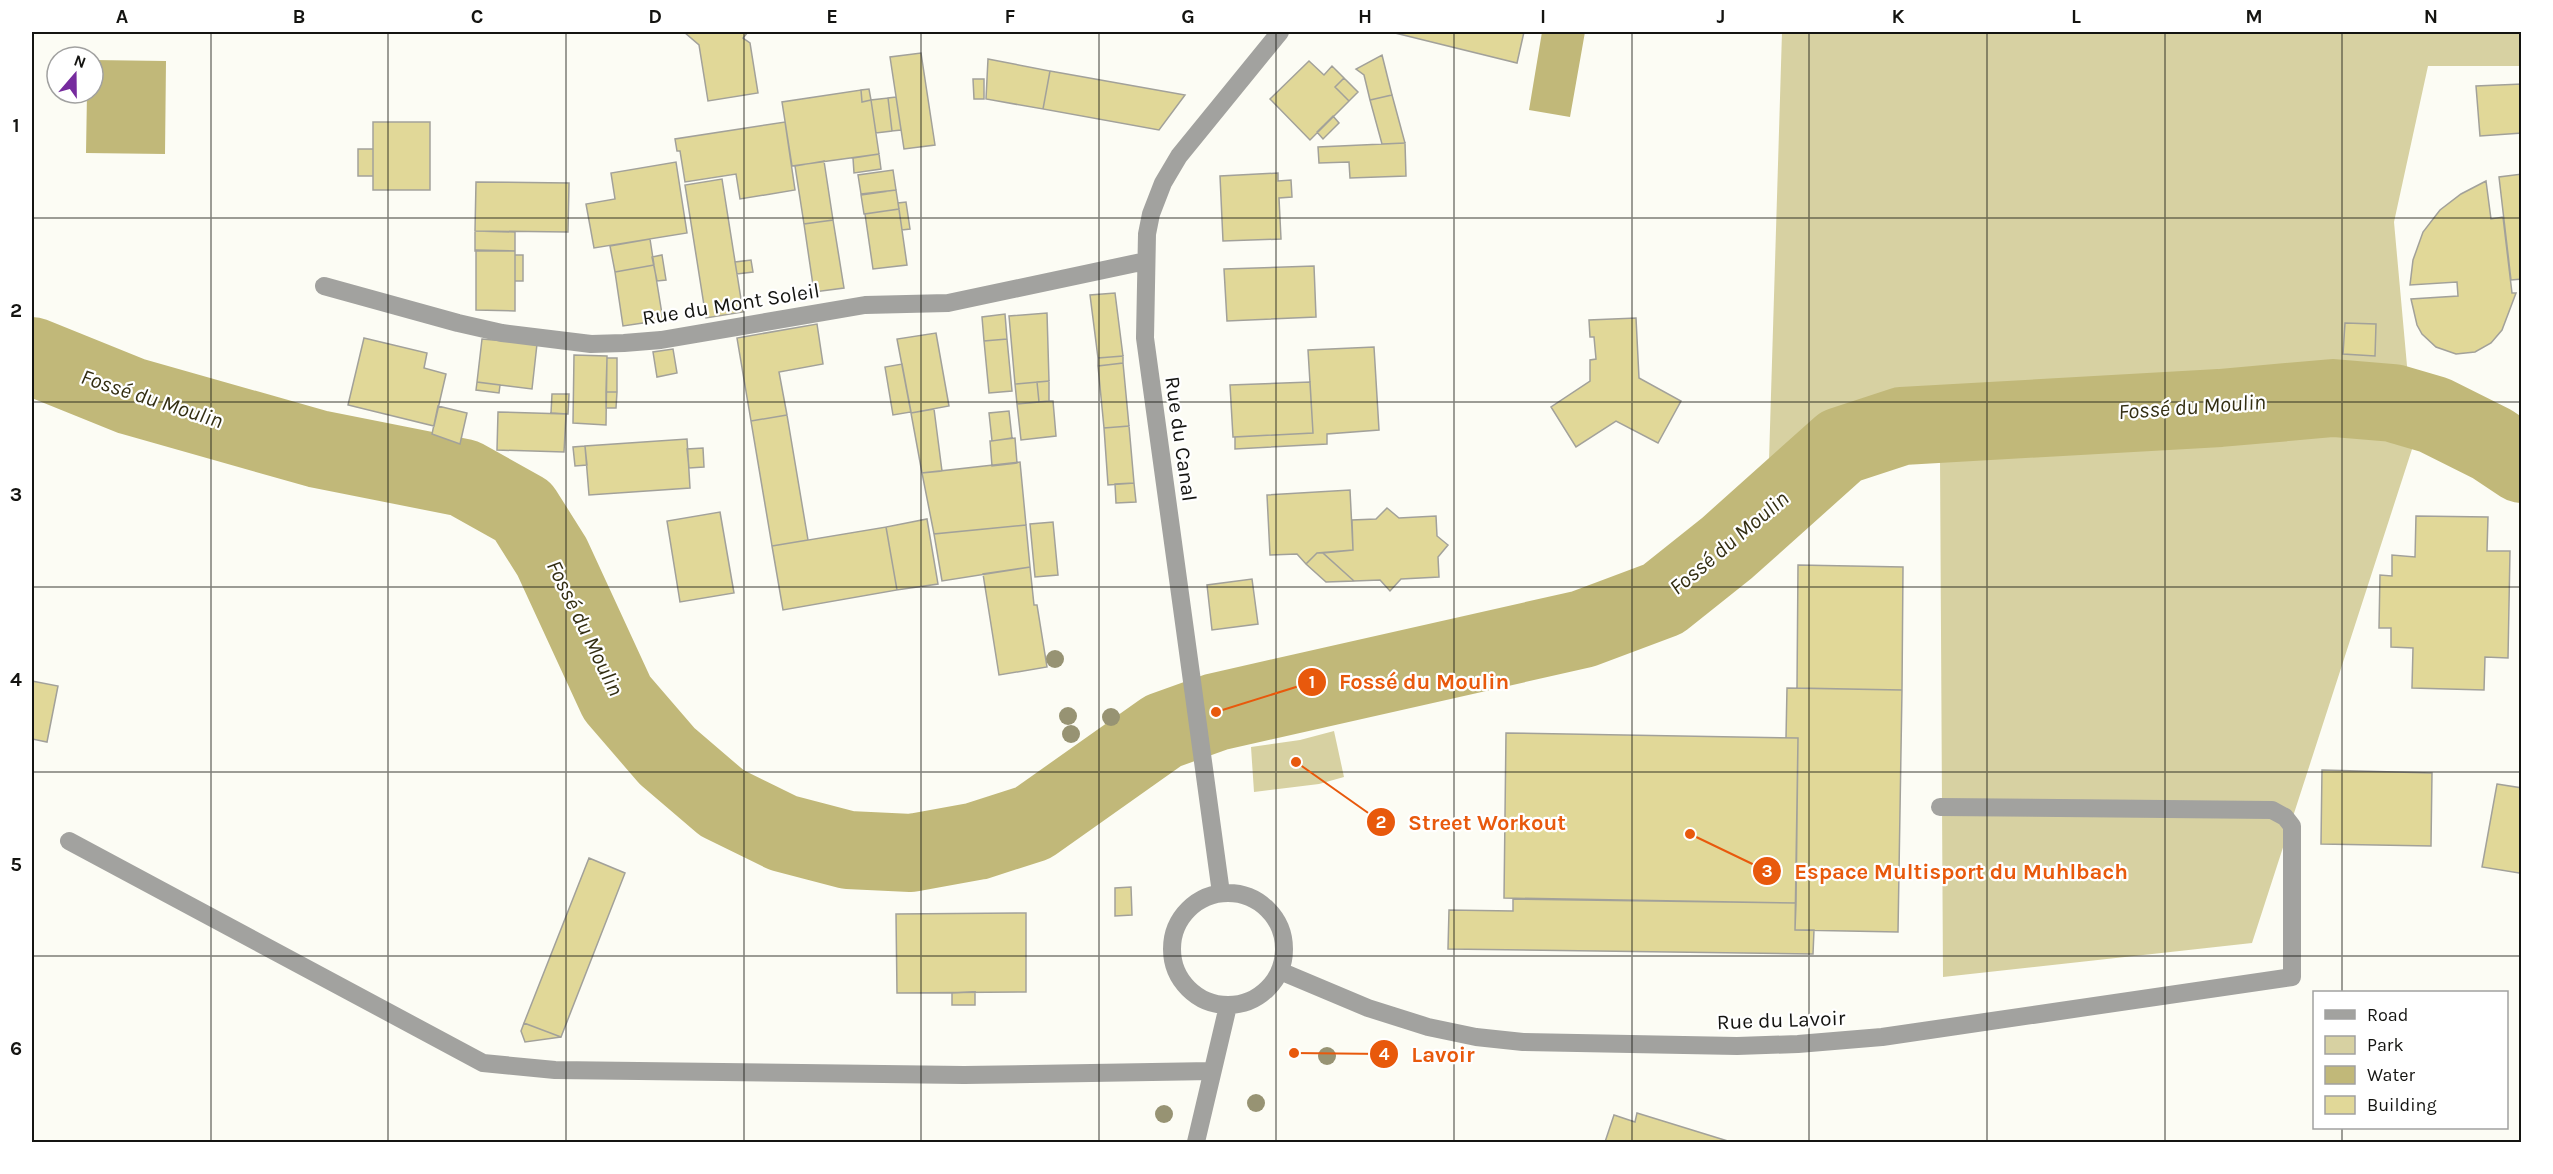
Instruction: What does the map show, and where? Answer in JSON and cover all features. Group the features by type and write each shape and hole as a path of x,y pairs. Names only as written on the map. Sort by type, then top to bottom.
{"street":[{"name":"Rue du Canal","path":"1221,892 1145,338 1147,234 1151,214 1163,183 1201,127 1280,32"},
{"name":"Rue du Mont Soleil","path":"324,286 502,333 591,344 624,343 662,340 865,305 948,303 1146,261"},
{"name":"Rue du Lavoir","path":"1280,971 1368,1008 1428,1027 1476,1037 1522,1042 1737,1046 1882,1037 2292,977 2292,826 2285,817 2272,810 1940,807"},
{"path":"69,842 483,1063 566,1071 952,1075 1212,1071"},
{"path":"1221,892 1244,894 1265,906 1279,925 1285,947 1280,971 1268,989 1250,1001 1228,1006 1204,1001 1185,987 1173,965 1171,941 1180,918 1197,901 1221,892"},
{"path":"1197,1143 1228,1006"}],"green space":[{"path":"1782,32 2521,32 2521,66 2428,66 2394,222 2414,443 2252,943 1943,977 1940,458 1769,461"},
{"path":"1334,731 1344,777 1319,784 1254,792 1251,747 1300,740"}],"water":[{"path":"1542,32 1585,32 1570,117 1529,110"},
{"path":"105,60 166,61 165,154 86,153 87,105 105,105"}],"building":[{"path":"684,32 748,32 743,38 750,43 758,93 708,101 699,45"},
{"path":"1391,32 1524,32 1517,63"},
{"path":"921,53 935,145 904,149 890,57"},
{"path":"1382,55 1392,95 1370,100 1364,75 1356,69"},
{"path":"988,59 1050,71 1043,109 986,99"},
{"path":"1309,61 1324,75 1332,66 1344,78 1335,87 1349,101 1310,140 1270,99"},
{"path":"1050,71 1185,95 1159,130 1043,109"},
{"path":"1344,78 1358,92 1349,101 1335,87"},
{"path":"973,79 984,79 984,99 974,99"},
{"path":"2522,84 2522,133 2480,136 2476,86"},
{"path":"869,89 871,100 862,102 861,90"},
{"path":"861,90 862,102 871,100 879,154 792,166 782,102"},
{"path":"1392,95 1405,143 1382,144 1370,100"},
{"path":"896,97 901,130 892,131 888,98"},
{"path":"888,98 892,131 876,133 871,100"},
{"path":"1333,116 1339,123 1323,139 1317,132"},
{"path":"373,122 430,122 430,190 373,190"},
{"path":"785,122 795,190 740,199 736,174 685,182 680,151 677,151 675,139"},
{"path":"1405,143 1406,176 1350,178 1349,162 1319,163 1318,147"},
{"path":"358,149 373,149 373,176 358,176"},
{"path":"879,154 881,169 854,173 853,158"},
{"path":"824,161 833,220 804,224 795,166"},
{"path":"676,162 687,233 594,248 586,204 615,199 611,173"},
{"path":"893,170 896,190 861,194 858,175"},
{"path":"1278,173 1278,181 1291,180 1292,197 1279,198 1281,239 1223,241 1220,176"},
{"path":"2522,174 2522,279 2511,280 2499,177"},
{"path":"722,179 743,312 706,318 685,185"},
{"path":"2486,181 2491,219 2503,217 2512,293 2516,293 2502,330 2491,343 2475,352 2456,354 2436,347 2422,334 2417,325 2411,299 2458,296 2457,282 2410,285 2413,260 2423,232 2440,210 2461,194"},
{"path":"476,182 569,183 568,232 475,231"},
{"path":"896,190 899,209 864,214 861,195"},
{"path":"906,202 910,229 902,230 898,203"},
{"path":"899,209 907,265 873,269 865,214"},
{"path":"833,220 844,288 814,292 804,224"},
{"path":"475,231 515,232 515,251 475,251"},
{"path":"650,239 654,265 615,272 610,246"},
{"path":"476,250 515,251 515,311 476,310"},
{"path":"515,255 523,255 523,281 515,281"},
{"path":"662,255 666,280 657,281 652,257"},
{"path":"751,260 753,272 737,274 735,262"},
{"path":"654,265 663,320 623,326 615,272"},
{"path":"1314,266 1316,317 1227,321 1224,269"},
{"path":"1115,293 1123,356 1098,358 1090,295"},
{"path":"1047,313 1049,381 1015,384 1009,316"},
{"path":"1005,314 1007,339 984,341 982,317"},
{"path":"1636,318 1639,378 1681,401 1658,443 1616,421 1576,447 1551,407 1590,381 1590,360 1596,359 1594,337 1590,337 1589,320"},
{"path":"2345,323 2376,324 2375,356 2343,354"},
{"path":"817,324 823,364 779,372 787,415 751,421 737,338"},
{"path":"936,333 949,406 911,413 897,339"},
{"path":"364,338 427,353 424,368 446,374 434,426 348,405"},
{"path":"482,339 537,344 532,389 477,382"},
{"path":"1007,339 1012,391 989,393 984,341"},
{"path":"1374,347 1379,430 1327,434 1327,444 1235,449 1235,437 1313,433 1308,350"},
{"path":"673,349 677,373 657,377 653,352"},
{"path":"574,355 607,356 606,425 573,423"},
{"path":"1123,356 1123,363 1098,366 1098,358"},
{"path":"607,358 617,358 617,392 606,392"},
{"path":"1123,363 1129,426 1104,428 1098,366"},
{"path":"902,364 911,412 893,415 885,367"},
{"path":"1049,381 1049,401 1039,402 1037,382"},
{"path":"477,382 500,385 499,393 476,390"},
{"path":"1037,382 1039,402 1017,404 1015,384"},
{"path":"1310,382 1313,433 1233,437 1230,385"},
{"path":"606,392 617,392 616,408 606,408"},
{"path":"552,394 569,394 568,414 551,413"},
{"path":"1053,401 1056,436 1021,440 1017,404"},
{"path":"438,406 467,413 460,444 432,434"},
{"path":"934,409 942,471 922,473 911,413"},
{"path":"1009,411 1012,438 992,441 989,413"},
{"path":"498,412 566,414 564,452 497,450"},
{"path":"787,415 808,540 772,546 751,421"},
{"path":"1129,426 1134,483 1108,485 1104,428"},
{"path":"1015,438 1017,463 992,466 990,441"},
{"path":"687,439 690,488 589,495 585,446"},
{"path":"585,446 587,465 575,466 573,447"},
{"path":"703,448 704,467 689,468 687,449"},
{"path":"1020,462 1026,525 934,534 922,473"},
{"path":"1134,483 1136,502 1116,503 1115,484"},
{"path":"1350,490 1353,550 1317,553 1306,564 1297,554 1270,555 1267,495"},
{"path":"1387,508 1399,518 1436,516 1437,536 1448,545 1438,557 1439,577 1401,579 1390,591 1380,580 1354,581 1323,553 1353,550 1352,520 1376,519"},
{"path":"720,512 734,593 680,602 667,521"},
{"path":"2416,516 2488,517 2487,551 2510,551 2508,658 2485,657 2484,690 2412,688 2413,648 2391,647 2391,628 2379,628 2380,575 2392,576 2392,555 2415,557"},
{"path":"927,519 938,584 897,590 886,527"},
{"path":"1053,522 1058,575 1035,577 1030,524"},
{"path":"1026,525 1030,567 942,581 934,534"},
{"path":"886,527 897,590 783,610 772,546"},
{"path":"1317,553 1323,553 1354,581 1326,582 1306,564"},
{"path":"1798,565 1903,567 1902,690 1797,688"},
{"path":"1030,567 1034,605 1037,605 1047,667 999,675 983,574"},
{"path":"1252,579 1258,624 1212,630 1207,585"},
{"path":"32,681 58,686 47,742 32,739"},
{"path":"1787,688 1902,690 1898,932 1795,930 1798,738 1786,738"},
{"path":"1506,733 1798,738 1796,903 1504,898"},
{"path":"2322,770 2432,773 2431,846 2321,844"},
{"path":"2497,784 2522,788 2522,870 2519,873 2482,867"},
{"path":"589,858 625,873 561,1037 524,1023"},
{"path":"1131,887 1132,915 1115,916 1115,888"},
{"path":"1513,899 1796,903 1795,930 1814,930 1813,954 1448,949 1449,910 1513,911"},
{"path":"1026,913 1026,992 897,993 896,914"},
{"path":"975,992 975,1005 952,1005 952,993"},
{"path":"524,1023 561,1037 525,1042 521,1031"},
{"path":"1637,1113 1731,1142 1605,1142 1614,1115 1635,1122"}],"waterway":[{"name":"Fossé du Moulin","path":"32,356 131,396 318,449 464,478 523,511 552,557 617,698 667,756 722,803 783,833 848,850 911,853 977,841 1033,823 1163,731 1216,712 1583,629 1663,599 1727,548 1841,446 1902,426 2220,408 2333,398 2393,403 2434,415 2492,444 2522,464"}],"place":[{"name":"Fossé du Moulin","path":"1216,712"},
{"name":"Street Workout","path":"1296,762"},
{"name":"Espace Multisport du Muhlbach","path":"1690,834"},
{"name":"Lavoir","path":"1294,1053"}]}
